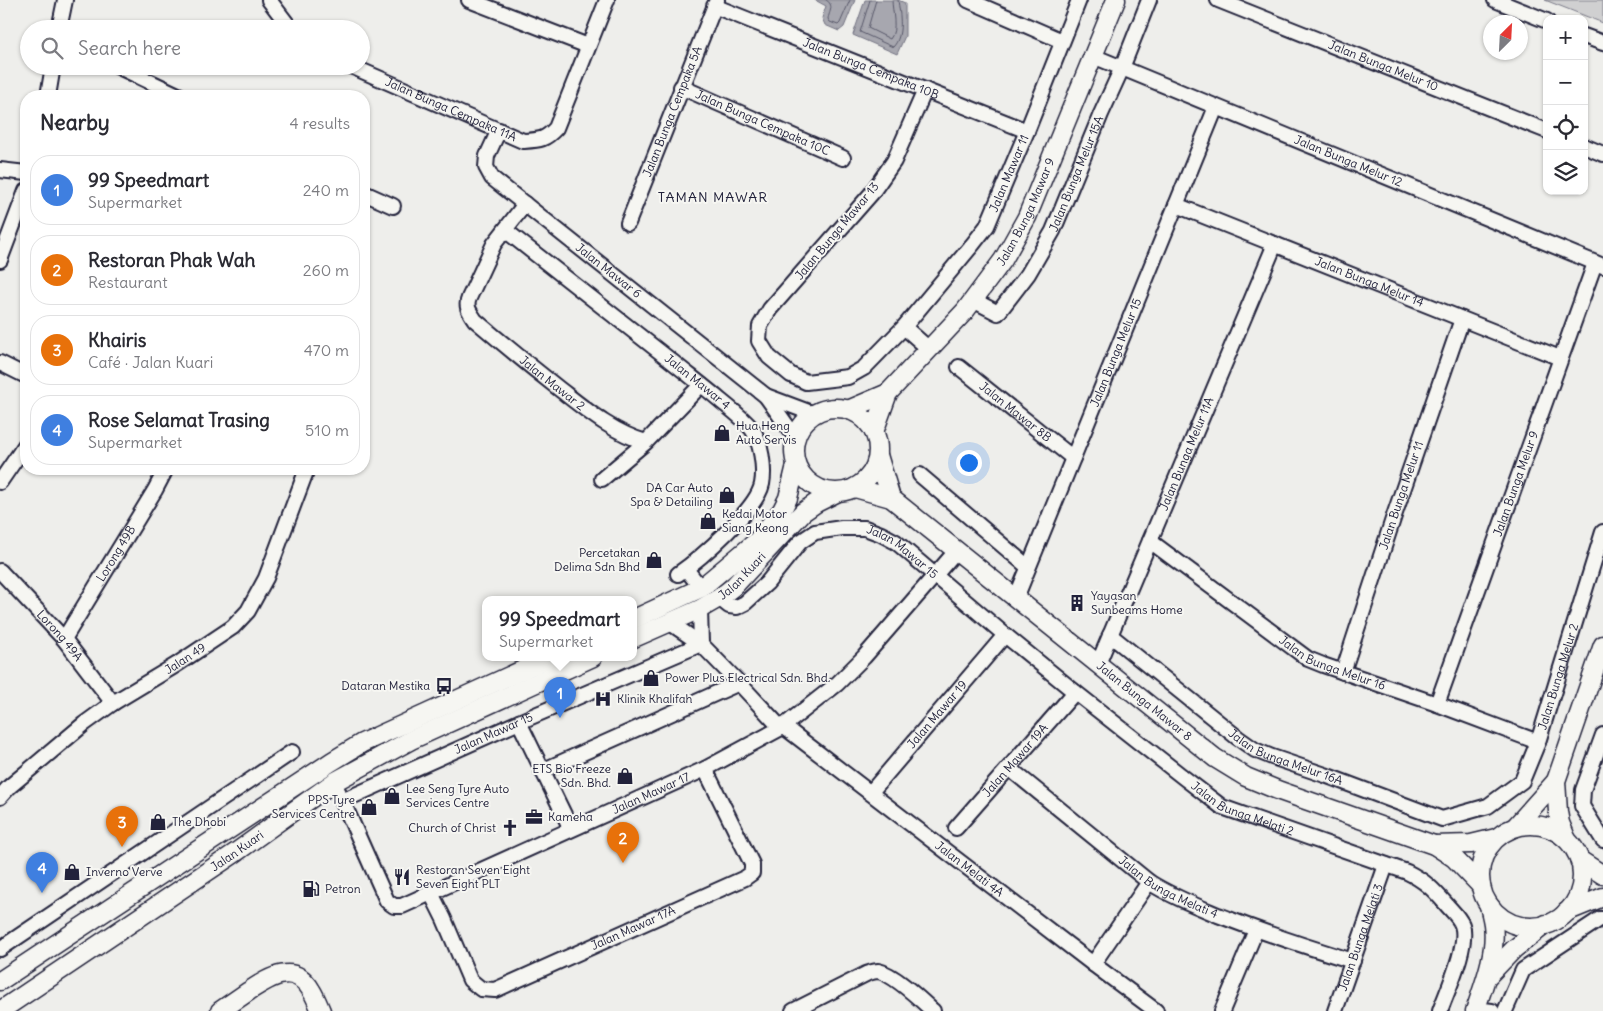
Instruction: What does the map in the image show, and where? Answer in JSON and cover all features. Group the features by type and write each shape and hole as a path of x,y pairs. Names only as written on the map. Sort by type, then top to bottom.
{"street":[{"path":"61,20 65,0"},
{"path":"269,0 284,20"},
{"path":"469,0 504,6 588,46 607,0"},
{"path":"968,0 1062,41"},
{"name":"Jalan Mawar 11","path":"806,382 848,377 864,368 904,327 986,226 1027,131 1079,0"},
{"name":"Jalan Bunga Mawar 9","path":"874,432 888,393 965,311 1003,260 1027,217 1116,0"},
{"name":"Jalan Bunga Melur 15A","path":"973,300 998,313 1028,274 1052,231 1149,0"},
{"name":"Jalan Bunga Melur 10","path":"1218,0 1543,129"},
{"path":"1495,0 1543,19"},
{"name":"Jalan Bunga Cempaka 5A","path":"628,223 715,3"},
{"name":"Jalan Bunga Cempaka 10B","path":"715,3 1027,131"},
{"path":"1588,37 1603,43"},
{"name":"Jalan Bunga Cempaka 11A","path":"370,74 523,141 540,140 549,136 556,128 580,72 588,46"},
{"name":"Jalan Bunga Melur 12","path":"1093,56 1599,265"},
{"path":"49,90 52,75"},
{"path":"136,75 167,90"},
{"name":"Jalan Bunga Cempaka 10C","path":"682,87 843,158"},
{"name":"Jalan Bunga Mawar 13","path":"806,382 792,375 769,357 759,341 760,326 770,309 871,194 894,161 925,90"},
{"name":"Jalan Bunga Melur 15","path":"1016,598 1216,107"},
{"name":"Jalan Mawar 6","path":"499,130 487,156 486,167 492,178 766,396 795,437"},
{"path":"1588,148 1603,154"},
{"path":"0,170 20,172"},
{"path":"370,196 393,206"},
{"path":"505,230 525,204"},
{"name":"Jalan Bunga Melur 14","path":"1176,204 1560,358"},
{"path":"0,260 20,207"},
{"name":"Jalan Mawar 2","path":"505,230 494,244 468,298 466,304 474,320 582,407 619,432 632,439 646,442"},
{"name":"Jalan Mawar 4","path":"505,230 701,384 742,418 753,431 762,464 762,483 759,494 752,505 703,556 682,571 701,588"},
{"name":"Jalan Bunga Melur 11A","path":"1098,664 1275,244"},
{"name":"Jalan Bunga Melur 9","path":"1437,704 1560,358 1599,265"},
{"name":"Jalan Bunga Melur 11","path":"1343,672 1395,513 1462,319"},
{"path":"904,327 929,349"},
{"path":"0,363 20,373"},
{"name":"Jalan Mawar 8B","path":"959,367 1073,458"},
{"path":"602,479 646,442 701,384"},
{"name":"Jalan Bunga Mawar 9","path":"848,410 888,393"},
{"name":"Jalan Mawar 6","path":"766,396 814,414"},
{"path":"878,455 874,469 866,480 846,492 836,493 823,491 812,485 802,476 796,465 793,451 795,437 799,428 814,414 825,409 848,410 867,422 874,432 878,455 891,498"},
{"path":"0,482 20,453"},
{"name":"Jalan Kuari","path":"637,618 701,588 757,541 776,520 788,498 796,465"},
{"name":"Lorong 49B","path":"64,638 163,475"},
{"name":"Jalan 49","path":"0,797 9,787 84,724 216,640 248,612 266,578 305,475"},
{"path":"920,475 1028,567"},
{"name":"Jalan Bunga Mawar 8","path":"854,488 891,498 1215,758 1246,777 1280,792 1434,845 1454,858 1481,886"},
{"name":"Jalan Kuari","path":"637,637 700,609 733,588 804,512 816,503 836,493"},
{"name":"Jalan Mawar 15","path":"719,598 729,606 737,607 745,603 768,583 800,542 815,532 842,528 865,528 896,542 1075,692"},
{"name":"Jalan Bunga Melur 2","path":"1488,806 1522,781 1538,742 1603,532"},
{"name":"Jalan Bunga Melur 16","path":"1150,541 1308,659 1538,742"},
{"path":"669,622 701,644 782,727 837,684 864,657 957,550"},
{"name":"Lorong 49A","path":"0,571 64,638 113,704"},
{"path":"700,609 701,644"},
{"name":"Jalan Mawar 19","path":"870,792 1005,635"},
{"name":"Jalan Bunga Melur 16A","path":"1110,635 1255,750 1442,819 1488,806"},
{"name":"Jalan Mawar 15","path":"342,801 701,644"},
{"path":"1515,827 1556,781 1603,645"},
{"name":"Jalan Kuari","path":"0,981 362,743 542,661"},
{"name":"Jalan Kuari","path":"0,1011 235,852 334,782 411,740 584,661"},
{"path":"542,770 739,683"},
{"name":"Jalan Mawar 19A","path":"956,828 1075,692"},
{"name":"Jalan Bunga Melati 2","path":"1075,692 1222,807 1386,865 1419,878 1430,886 1454,913 1462,926 1464,939 1461,954 1440,1011"},
{"path":"519,722 571,828"},
{"name":"Jalan Mawar 17","path":"334,782 387,901 394,906 402,906 705,769 782,727"},
{"name":"Jalan Melati 4A","path":"782,727 1156,1011"},
{"path":"1603,735 1582,790 1581,798 1582,806 1603,840"},
{"path":"0,949 292,752"},
{"name":"Jalan Bunga Melati 4","path":"1009,768 1149,882 1178,898 1256,930 1352,961"},
{"name":"Jalan Mawar 17A","path":"430,893 444,919 470,980 481,989 495,990 746,878 752,873 752,864 705,769"},
{"path":"1486,978 1514,949 1546,924 1566,912 1574,904 1582,883 1580,860 1560,823 1556,781"},
{"path":"1481,1010 1493,938 1493,924 1489,905 1481,886 1480,868 1485,852 1496,838 1515,827 1543,826 1568,840"},
{"name":"Jalan Bunga Mawar 8","path":"1434,845 1471,844 1496,838"},
{"path":"1580,860 1603,875"},
{"name":"Jalan Bunga Melati 3","path":"1335,1011 1386,865"},
{"path":"1092,964 1149,882"},
{"path":"1566,912 1603,897"},
{"path":"1489,905 1509,921 1521,925 1534,926 1546,924"},
{"path":"1505,1011 1523,970 1602,919"},
{"path":"1222,1011 1256,930"},
{"path":"793,1011 866,974 877,971 891,977 904,986 934,1011"},
{"path":"220,1011 265,980 277,974 287,973 297,976 311,989 321,1011"}],"shaded area":[{"path":"1545,0 1603,0 1603,23 1588,17 1588,15 1583,15"}],"water":[{"path":"815,0 855,0 844,27 839,31 825,25 822,18 826,6"},
{"path":"865,0 898,0 905,3 905,36 897,54 853,35"}],"place":[{"name":"Hua Heng Auto Servis","path":"722,433"},
{"name":"DA Car Auto Spa & Detailing","path":"727,495"},
{"name":"Kedai Motor Siang Keong","path":"708,521"},
{"name":"Percetakan Delima Sdn Bhd","path":"654,560"},
{"name":"Yayasan Sunbeams Home","path":"1077,603"},
{"name":"Power Plus Electrical Sdn. Bhd.","path":"651,678"},
{"name":"Dataran Mestika","path":"444,686"},
{"name":"Klinik Khalifah","path":"603,699"},
{"name":"99 Speedmart","path":"560,718"},
{"name":"ETS Bio Freeze Sdn. Bhd.","path":"625,776"},
{"name":"Lee Seng Tyre Auto Services Centre","path":"392,796"},
{"name":"PPS Tyre Services Centre","path":"369,807"},
{"name":"Kameha","path":"534,817"},
{"name":"The Dhobi","path":"158,822"},
{"name":"Church of Christ","path":"510,828"},
{"name":"Khairis","path":"122,847"},
{"name":"Restoran Phak Wah","path":"623,863"},
{"name":"Inverno Verve","path":"72,872"},
{"name":"Restoran Seven Eight Seven Eight PLT","path":"402,877"},
{"name":"Petron","path":"311,889"},
{"name":"Rose Selamat Trasing","path":"42,893"}],"district":[{"name":"TAMAN MAWAR","path":"713,197"}]}
